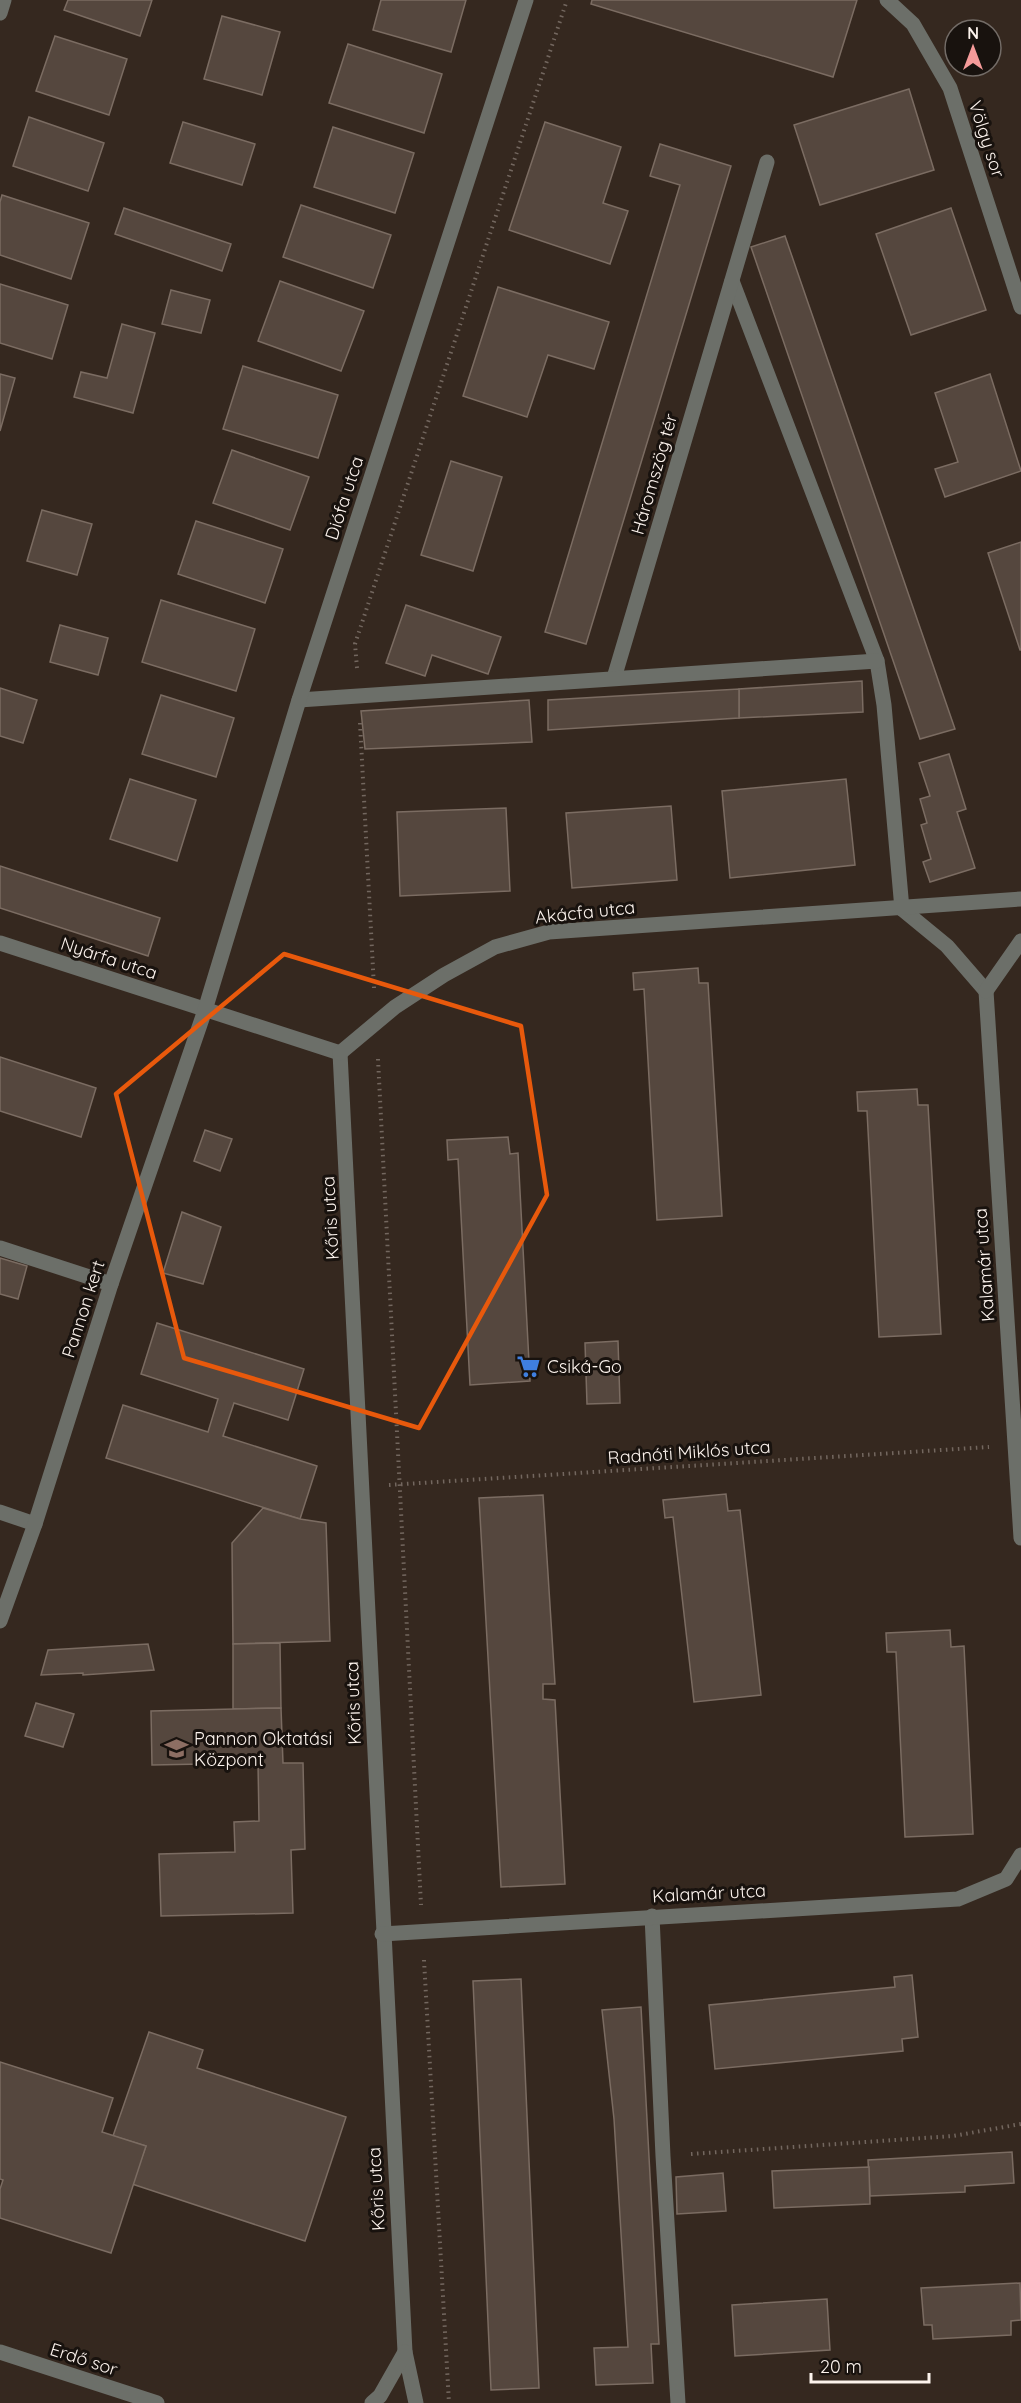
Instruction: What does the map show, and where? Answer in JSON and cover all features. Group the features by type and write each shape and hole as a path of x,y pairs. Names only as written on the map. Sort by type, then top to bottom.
{"street":[{"path":"0,14 4,0"},
{"name":"Diófa utca","path":"205,1010 299,700 526,0"},
{"name":"Völgy sor","path":"887,0 913,24 950,88 1021,307"},
{"name":"Háromszög tér","path":"614,678 767,162"},
{"path":"732,281 877,661 884,705 903,909 947,946 986,991 1021,941"},
{"path":"299,700 877,661"},
{"name":"Akácfa utca","path":"340,1053 376,1022 444,975 495,947 549,932 1021,899"},
{"name":"Nyárfa utca","path":"0,944 205,1010"},
{"name":"Kalamár utca","path":"986,991 1021,1538"},
{"path":"205,1010 340,1053"},
{"name":"Pannon kert","path":"0,1621 35,1524 111,1284 205,1010"},
{"name":"Kőris utca","path":"340,1053 364,1486 382,1934 405,2352 416,2403"},
{"path":"0,1248 111,1284"},
{"path":"0,1512 35,1524"},
{"name":"Kalamár utca","path":"382,1934 958,1899 1006,1879 1021,1855"},
{"path":"652,1916 663,2156 678,2403"},
{"name":"Erdő sor","path":"0,2352 157,2403"},
{"path":"372,2403 380,2396 405,2352"}],"path":[{"path":"449,2403 355,645 567,0"},
{"name":"Radnóti Miklós utca","path":"364,1486 1016,1445"},
{"path":"663,2156 953,2136 1021,2124"}],"highlighted area":[{"path":"284,954 521,1026 547,1195 419,1428 184,1358 116,1094"}],"building":[{"path":"68,0 152,0 140,36 64,10"},
{"path":"381,0 466,0 451,52 373,30"},
{"path":"592,0 857,0 833,77 591,4"},
{"path":"222,16 280,32 262,95 204,79"},
{"path":"55,36 127,59 109,115 36,91"},
{"path":"348,44 442,74 424,133 329,103"},
{"path":"909,89 934,170 820,205 794,125"},
{"path":"29,117 104,143 88,191 13,166"},
{"path":"183,122 255,144 242,185 170,163"},
{"path":"545,122 621,147 603,203 628,211 610,264 509,230"},
{"path":"333,127 414,153 395,213 314,187"},
{"path":"660,144 731,166 586,644 545,632 680,185 650,176"},
{"path":"2,195 89,223 71,279 0,255"},
{"path":"301,205 391,235 373,288 283,257"},
{"path":"124,208 231,244 222,271 115,234"},
{"path":"951,208 986,310 911,335 876,234"},
{"path":"785,236 955,729 920,739 751,247"},
{"path":"280,281 364,311 341,371 258,341"},
{"path":"0,284 68,305 52,359 0,343"},
{"path":"498,287 609,322 594,369 548,355 527,417 463,396"},
{"path":"171,290 210,300 201,333 162,324"},
{"path":"122,324 155,333 133,413 74,397 81,372 107,378"},
{"path":"243,366 338,395 318,458 223,429"},
{"path":"0,374 15,378 0,431"},
{"path":"990,374 1021,471 945,497 935,469 958,462 935,393"},
{"path":"232,450 309,477 290,530 213,503"},
{"path":"451,461 502,477 473,571 421,555"},
{"path":"42,510 92,524 77,575 27,561"},
{"path":"196,521 283,549 265,603 178,574"},
{"path":"1021,542 1021,650 1020,650 988,553"},
{"path":"161,600 255,629 236,691 142,662"},
{"path":"406,605 501,637 488,674 432,655 425,676 386,663"},
{"path":"60,625 108,638 98,675 50,662"},
{"path":"862,681 863,712 739,718 739,689"},
{"path":"0,688 37,700 23,743 0,736"},
{"path":"739,689 739,718 548,730 548,700"},
{"path":"161,695 234,718 216,777 142,754"},
{"path":"529,700 532,742 365,749 361,711"},
{"path":"949,754 966,809 957,812 975,868 930,882 923,862 931,859 921,825 927,823 920,799 930,796 919,763"},
{"path":"130,779 196,800 177,861 110,839"},
{"path":"846,779 855,865 730,878 722,791"},
{"path":"671,806 677,880 572,888 566,813"},
{"path":"506,808 510,891 400,896 397,812"},
{"path":"0,866 160,918 148,956 0,908"},
{"path":"698,968 699,983 708,983 722,1216 657,1220 644,989 634,990 633,973"},
{"path":"0,1057 96,1088 81,1137 0,1111"},
{"path":"917,1089 918,1105 928,1105 941,1334 879,1337 867,1111 858,1111 857,1092"},
{"path":"205,1130 232,1139 220,1171 194,1161"},
{"path":"508,1137 510,1154 518,1153 530,1381 470,1385 458,1159 448,1160 447,1140"},
{"path":"182,1212 221,1227 203,1284 163,1273"},
{"path":"0,1258 27,1266 18,1299 0,1294"},
{"path":"157,1323 304,1369 288,1420 234,1403 223,1436 317,1466 300,1519 106,1458 123,1405 208,1432 218,1399 141,1374"},
{"path":"618,1341 620,1403 587,1404 585,1343"},
{"path":"726,1494 728,1511 740,1510 761,1695 694,1702 673,1517 665,1518 663,1500"},
{"path":"543,1495 555,1684 543,1684 543,1699 555,1700 565,1884 501,1887 479,1498"},
{"path":"263,1508 300,1519 326,1523 330,1641 233,1644 232,1543"},
{"path":"950,1630 951,1647 964,1646 973,1834 905,1837 896,1652 887,1652 886,1633"},
{"path":"280,1643 281,1708 233,1709 233,1644"},
{"path":"148,1644 154,1670 83,1675 83,1673 41,1675 48,1650"},
{"path":"36,1703 74,1714 63,1747 25,1736"},
{"path":"281,1708 283,1763 303,1763 305,1849 291,1850 293,1913 161,1916 159,1854 235,1852 234,1822 259,1821 258,1763 152,1765 151,1711"},
{"path":"912,1975 918,2037 902,2039 903,2051 715,2069 709,2005 895,1987 894,1977"},
{"path":"521,1979 539,2388 491,2390 473,1981"},
{"path":"641,2007 659,2344 651,2344 653,2383 596,2385 594,2348 628,2347 614,2119 602,2010"},
{"path":"149,2032 203,2050 197,2068 346,2117 305,2241 132,2184 146,2146 113,2136"},
{"path":"0,2062 113,2098 102,2132 146,2146 111,2253 0,2218 0,2189 3,2180 0,2179"},
{"path":"1012,2152 1014,2183 965,2186 965,2192 870,2196 868,2160"},
{"path":"869,2167 870,2204 774,2208 772,2171"},
{"path":"723,2173 726,2211 677,2214 676,2177"},
{"path":"1020,2283 1021,2320 1011,2321 1011,2335 933,2339 932,2325 924,2325 921,2288"},
{"path":"827,2299 830,2350 735,2356 732,2305"}],"place":[{"name":"Csiká-Go","path":"529,1366"},
{"name":"Pannon Oktatási Központ","path":"176,1748"}]}
